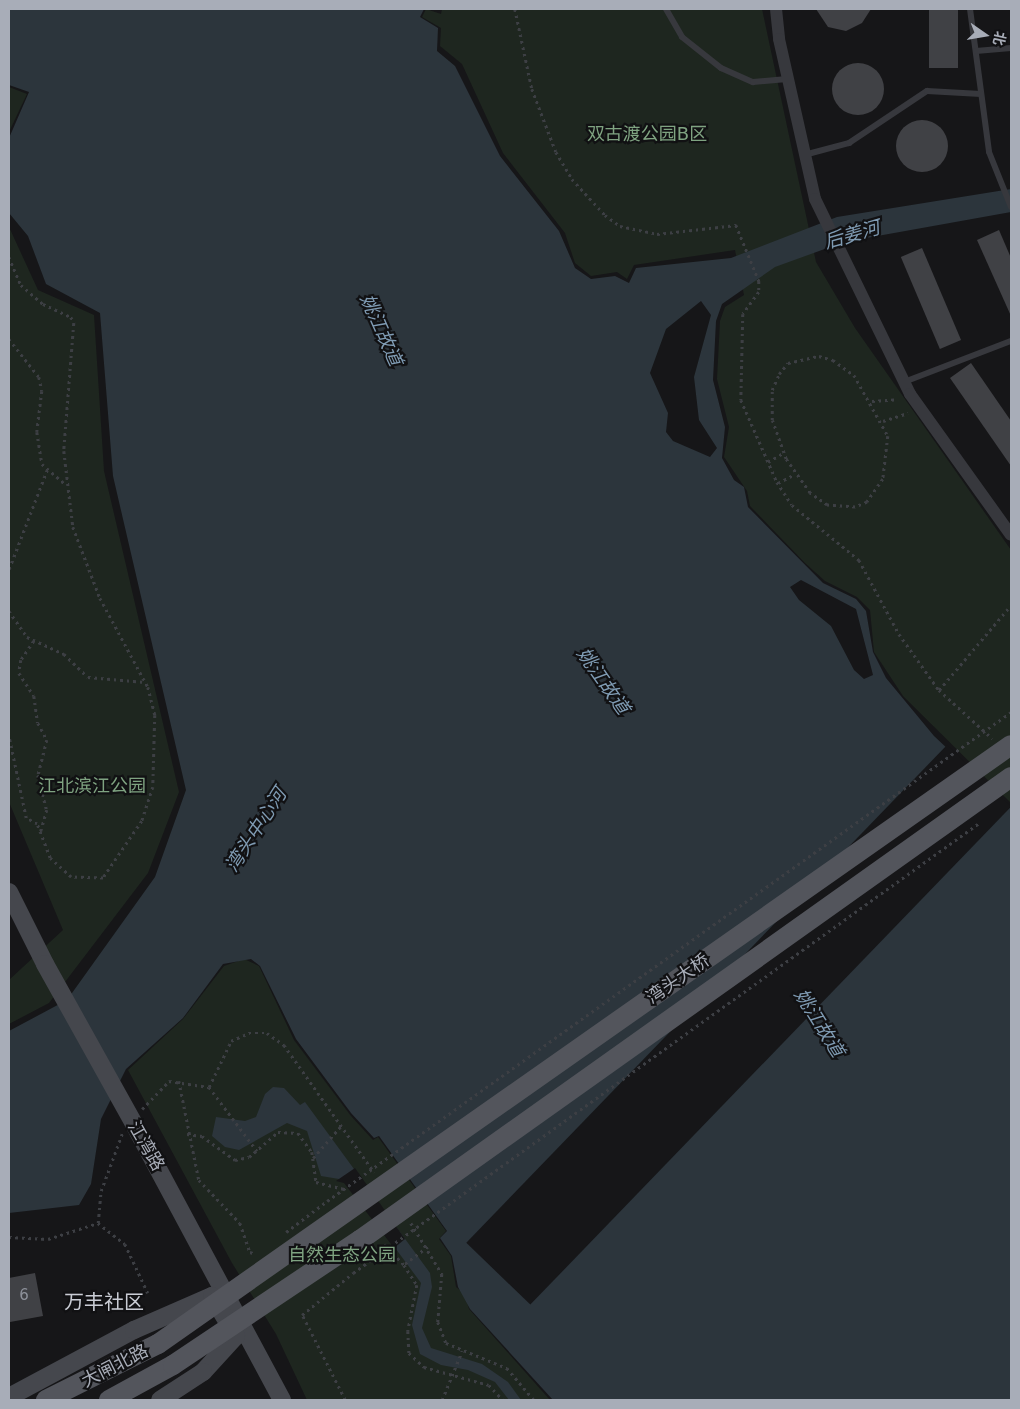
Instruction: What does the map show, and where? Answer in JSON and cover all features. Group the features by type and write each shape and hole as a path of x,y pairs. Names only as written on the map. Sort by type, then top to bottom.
{"main road":[{"name":"湾头大桥","path":"158,1344 348,1206 1003,743"},
{"name":"湾头大桥","path":"173,1365 370,1239 1011,778"},
{"name":"大闸北路","path":"46,1400 158,1344"},
{"name":"大闸北路","path":"109,1400 173,1365"}],"street":[{"path":"776,9 787,80 815,199 916,403 1011,534"},
{"name":"江湾路","path":"9,892 45,964 133,1122 282,1400"},
{"path":"9,1397 134,1330 212,1296 236,1336 203,1372 160,1400"}],"lane":[{"path":"666,9 682,37 721,68 753,82 787,80"},
{"path":"970,9 989,152 1011,207"},
{"path":"976,51 1011,48"},
{"path":"804,155 849,143 927,91 982,94"},
{"path":"904,382 1011,341"}],"path":[{"path":"515,9 532,90 556,152 572,179 604,215 620,226 657,234 736,225 759,292 743,314 741,400 778,483 792,505 859,560 899,634 939,690 1003,743"},
{"path":"9,257 9,265 21,284 43,304 71,317 74,323 65,411 66,484 85,564 146,682 156,730 153,787 142,821 116,864 103,878 71,877 50,858 41,831 26,818 9,737"},
{"path":"9,339 38,377 42,410 38,451 47,470 66,484"},
{"path":"803,357 833,360 854,375 883,421 888,462 884,479 867,502 855,508 827,505 796,474 783,453 770,405 772,390 788,363 803,357"},
{"path":"871,401 916,403"},
{"path":"883,421 916,403"},
{"path":"768,462 783,453"},
{"path":"9,569 47,470"},
{"path":"778,483 796,474"},
{"path":"939,690 1011,605"},
{"path":"9,611 34,641 64,654 98,681 146,682"},
{"path":"34,641 21,660 19,673 34,696 38,723 47,740 38,775 47,810 41,831"},
{"path":"281,1236 327,1201 1011,712"},
{"path":"346,1400 302,1315 353,1273 987,816"},
{"path":"210,1087 231,1041 249,1033 267,1033 284,1045 376,1175"},
{"path":"179,1081 187,1134 204,1191 240,1223 250,1252 265,1247"},
{"path":"98,1223 101,1191 133,1122 157,1090 179,1081 210,1087 257,1151"},
{"path":"313,1158 341,1126"},
{"path":"187,1134 202,1136 235,1160 257,1151 278,1132 292,1131 302,1136 313,1158 316,1182 340,1187 348,1206"},
{"path":"405,1215 428,1247 442,1274 440,1330 446,1343 507,1368 534,1400"},
{"path":"9,1237 48,1239 98,1223"},
{"path":"98,1223 125,1244 148,1293"},
{"path":"370,1239 405,1264 416,1286 408,1330 410,1353 424,1367 489,1385 503,1400"},
{"path":"405,1264 428,1247"},
{"path":"442,1400 462,1351"}],"green space":[{"name":"双古渡公园B区","path":"426,9 441,14 442,9 762,9 816,262 855,328 1011,550 1011,803 903,696 874,652 870,610 857,597 825,581 750,506 747,491 724,457 729,427 717,379 720,321 725,307 744,295 735,250 634,265 627,279 617,272 591,276 575,263 565,233 503,153 462,64 440,46 441,28 422,17"},
{"path":"9,87 27,94 9,132"},
{"name":"江北滨江公园","path":"9,227 38,290 94,315 104,471 179,792 148,873 49,1003 9,1024 9,980 63,930 9,802"},
{"name":"自然生态公园","path":"244,959 259,966 294,1040 351,1116 373,1140 378,1137 446,1231 439,1239 451,1256 456,1287 464,1293 469,1309 550,1400 307,1400 276,1334 232,1263 128,1070 183,1019 224,966"}],"water":[{"path":"9,9 424,9 420,17 438,28 437,51 455,66 500,156 559,231 575,268 591,279 615,276 629,283 636,268 731,258 837,217 1011,189 1011,212 844,242 775,267 722,304 716,321 713,380 725,427 722,458 734,480 744,487 748,507 823,583 856,599 866,611 873,652 886,678 934,736 1011,808 1011,1400 553,1400 470,1309 458,1287 452,1256 440,1238 447,1231 379,1136 374,1138 351,1113 296,1039 260,966 251,959 223,964 183,1018 126,1069 101,1119 91,1184 79,1205 9,1213 9,1031 67,1000 155,877 186,790 113,476 100,313 46,284 28,236 9,213 9,138 29,92 9,85","holes":["701,301 711,315 694,377 699,420 717,448 710,457 673,441 666,432 668,413 650,373 666,329","801,580 856,609 873,675 864,679 854,670 831,626 799,600 790,587"]},
{"path":"273,1087 284,1088 300,1105 305,1102 430,1273 432,1287 422,1328 431,1348 482,1364 508,1382 521,1400 509,1400 495,1382 468,1370 441,1365 420,1354 412,1325 421,1283 345,1180 321,1176 307,1131 287,1123 239,1150 225,1147 212,1136 216,1117 245,1121 256,1117 265,1094"}],"pier":[{"path":"947,745 1011,807 530,1305 466,1243"},
{"path":"355,1168 405,1239 394,1248 344,1183 336,1181"}],"building":[{"path":"816,9 871,9 862,23 846,31 828,27"},
{"path":"929,9 958,9 958,68 929,68"},
{"path":"858,63 872,67 880,75 884,89 880,103 872,111 858,115 844,111 836,103 832,89 836,75 844,67"},
{"path":"922,120 936,124 944,132 948,146 944,160 936,168 922,172 908,168 900,160 896,146 900,132 908,124"},
{"path":"999,230 1011,258 1011,316 977,240"},
{"path":"922,248 961,340 940,349 901,257"},
{"path":"971,363 1011,421 1011,466 950,378"},
{"path":"35,1273 43,1316 10,1322 9,1278"}],"district":[{"name":"万丰社区","path":"104,1302"}],"water label":[{"name":"后姜河","path":"852,235"},
{"name":"姚江故道","path":"381,330"},
{"name":"姚江故道","path":"603,681"},
{"name":"湾头中心河","path":"256,830"},
{"name":"姚江故道","path":"819,1023"}]}
